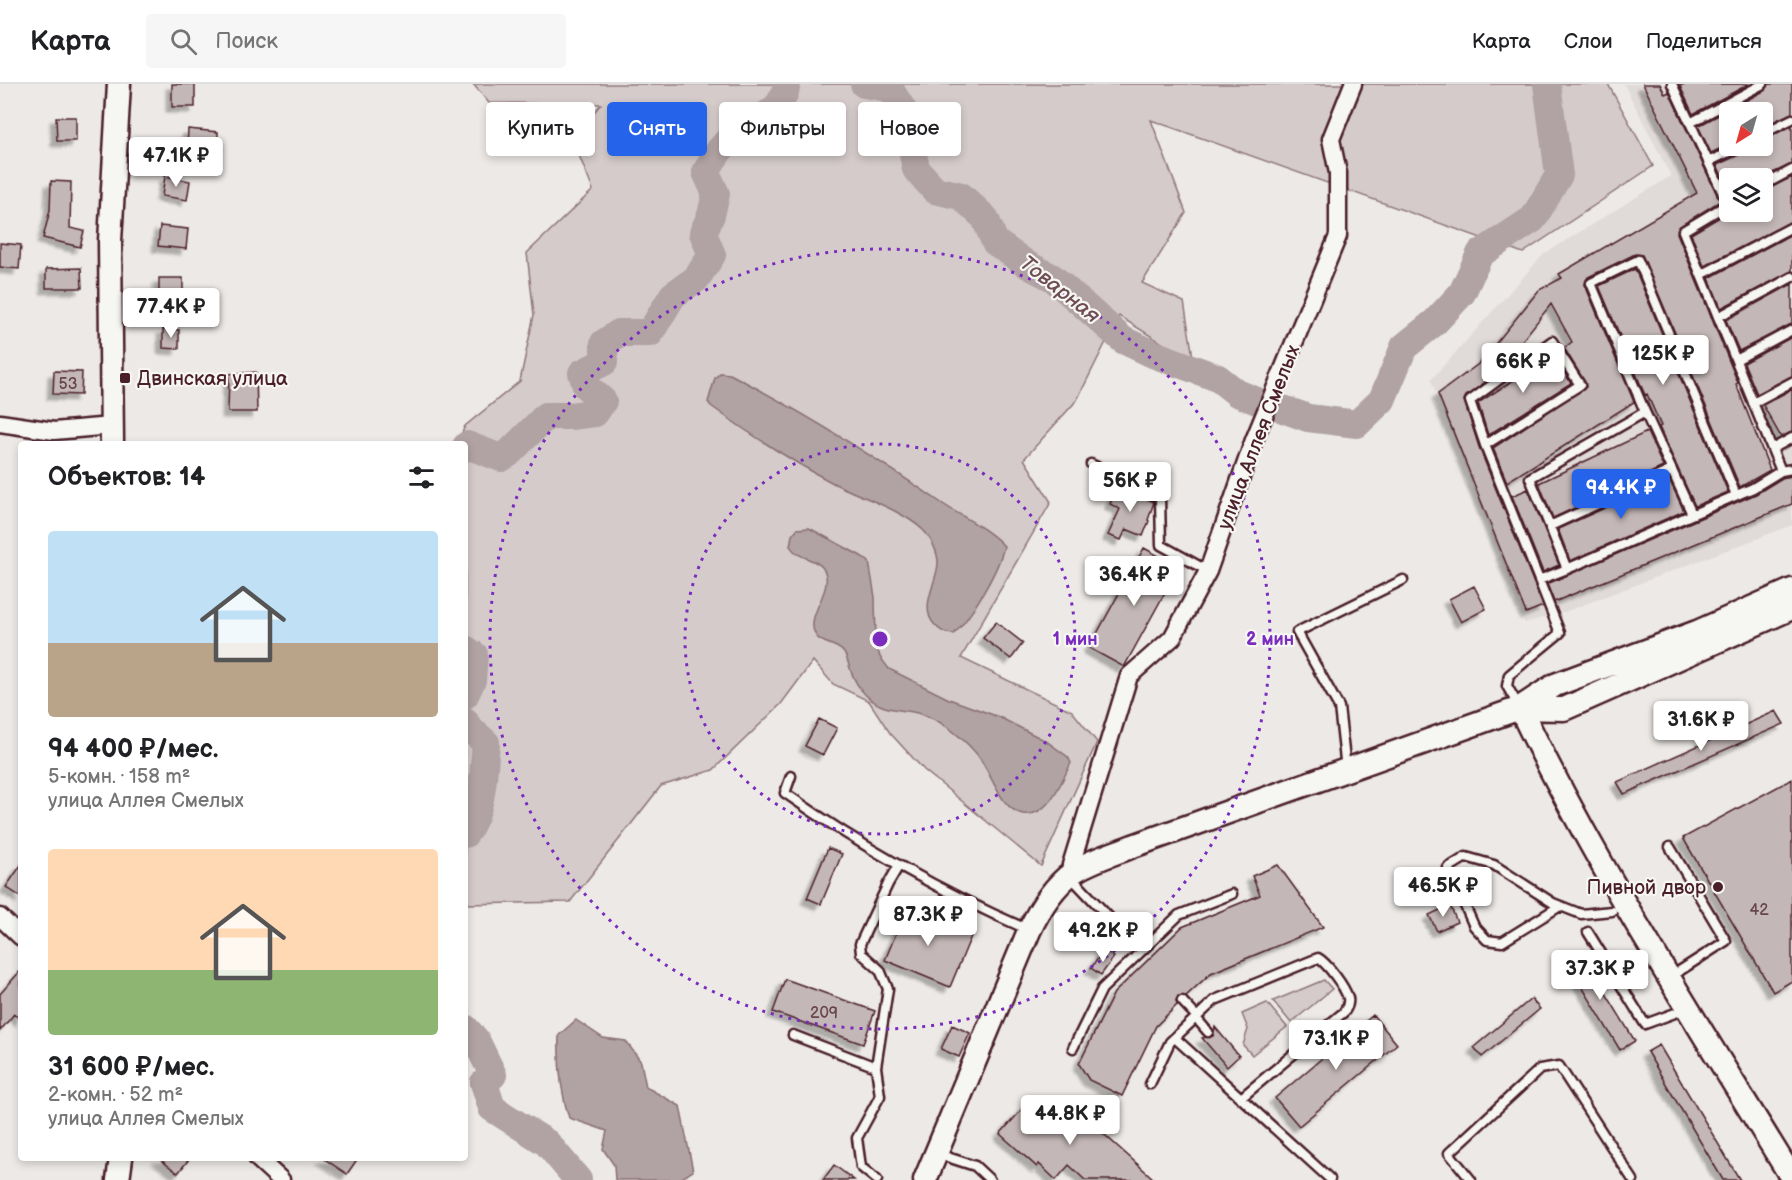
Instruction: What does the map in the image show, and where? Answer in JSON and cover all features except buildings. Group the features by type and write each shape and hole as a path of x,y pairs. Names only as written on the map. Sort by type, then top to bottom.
{"main road":[{"path":"111,435 110,241 119,84"},
{"path":"925,1180 1037,914 1071,874 1133,846 1520,708 1555,685 1697,632 1792,590"},
{"path":"1520,708 1564,709 1792,608"},
{"path":"1520,708 1624,902 1792,1178"},
{"path":"118,1180 121,1161"}],"street":[{"name":"улица Аллея Смелых","path":"1071,874 1071,866 1128,676 1172,638 1208,571 1254,440 1338,236 1338,173 1331,139 1353,84"},
{"path":"0,423 54,431 111,435"},
{"path":"0,917 18,934"},
{"path":"260,1161 280,1180"}],"lane":[{"path":"1672,84 1719,184"},
{"path":"1690,123 1763,84"},
{"path":"1773,128 1792,119"},
{"path":"1708,162 1720,156"},
{"path":"1773,180 1792,170"},
{"path":"1719,210 1683,231 1781,471"},
{"path":"1701,275 1792,226"},
{"path":"1692,514 1645,412 1591,284 1638,260 1736,495"},
{"path":"1718,317 1792,277"},
{"path":"1736,360 1792,330"},
{"path":"1485,445 1580,385 1552,341 1470,401 1485,445 1560,633 1509,675 1507,686 1520,708"},
{"path":"1753,403 1792,382"},
{"path":"1567,569 1530,478 1645,412"},
{"path":"1772,449 1792,438"},
{"path":"1091,464 1160,497 1161,545 1208,571"},
{"path":"1539,580 1752,488 1781,471 1792,469"},
{"path":"1550,526 1672,470"},
{"path":"1346,769 1339,707 1297,632 1402,580"},
{"path":"791,776 785,793 898,867 1029,931"},
{"path":"1670,847 1726,940 1670,977"},
{"path":"1560,906 1503,942 1487,940 1474,926 1448,868 1466,857 1494,865 1560,906 1581,914 1612,911"},
{"path":"877,1180 861,1167 857,1138 880,1096 876,1067 888,988 880,970 861,953 860,944 898,867"},
{"path":"1071,874 1140,953 1145,963"},
{"path":"1073,1048 1102,989 1179,915 1232,894"},
{"path":"1587,932 1644,1024 1689,1008"},
{"path":"1150,1084 1170,1042 1215,999 1317,958 1325,962 1348,996 1344,1012 1241,1098"},
{"path":"1182,1001 1208,1032"},
{"path":"793,1035 876,1067"},
{"path":"1175,1038 1330,1179"},
{"path":"1471,1180 1449,1153 1540,1069 1559,1066 1633,1180"},
{"path":"936,1154 975,1166 990,1180"}],"shaded area":[{"path":"473,84 1608,84 1653,166 1523,253 1151,120 1186,213 1142,283 1184,302 1194,363 1119,316 1077,400 1024,459 1051,502 961,658 1072,711 1097,742 1041,866 924,770 890,733 869,701 833,684 813,661 781,704 713,770 661,786 570,902 468,904 468,441 458,441 465,426 520,381 534,315 527,253 593,190 579,156 595,156 595,111 601,104 595,104 595,102 488,102"},
{"path":"1624,84 1792,84 1792,525 1567,611 1525,623 1431,380 1544,254 1671,176"},
{"path":"720,373 730,374 839,436 983,528 1004,546 984,593 954,634 941,630 934,624 928,610 938,559 926,533 893,510 835,484 803,466 711,406 708,402 715,378"},
{"path":"809,528 869,562 875,597 876,644 880,657 889,669 949,699 999,717 1046,741 1068,757 1071,763 1057,791 1046,806 1031,814 1014,811 1001,796 980,758 954,732 922,714 882,706 861,690 844,653 820,640 813,630 815,614 825,588 825,572 819,564 798,554 790,546 792,535 797,529"},
{"path":"1324,980 1332,989 1291,1023 1273,1001"},
{"path":"1267,1003 1287,1027 1252,1055 1243,1045 1248,1029 1242,1014"},
{"path":"576,1020 603,1038 626,1041 641,1062 646,1087 680,1106 693,1171 679,1180 615,1180 614,1165 603,1149 607,1131 569,1118 566,1108 560,1077 559,1035"}],"waterway":[{"name":"Товарная","path":"468,445 501,458 508,454 546,416 595,413 603,401 586,386 582,373 604,362 604,343 619,333 650,333 673,295 696,279 712,255 703,233 711,215 716,194 706,172 720,150 738,131 768,114 780,103 787,84"},
{"name":"Товарная","path":"864,84 889,88 905,113 916,169 935,190 961,196 985,218 995,242 1028,265 1053,278 1123,340 1153,354 1218,378 1237,393 1262,403"},
{"name":"Товарная","path":"1283,409 1308,418 1357,424 1382,400 1404,347 1435,322 1462,293 1480,254 1533,219 1559,175 1547,84"},
{"name":"Товарная","path":"468,651 474,655 472,680 468,689"},
{"name":"Товарная","path":"468,727 486,743 479,802 468,829"},
{"name":"Товарная","path":"468,1031 476,1040 493,1075 484,1083 492,1108 547,1143 578,1180"}],"place":[{"name":"Двинская улица","path":"125,378"},
{"name":"Пивной двор","path":"1718,887"}]}
